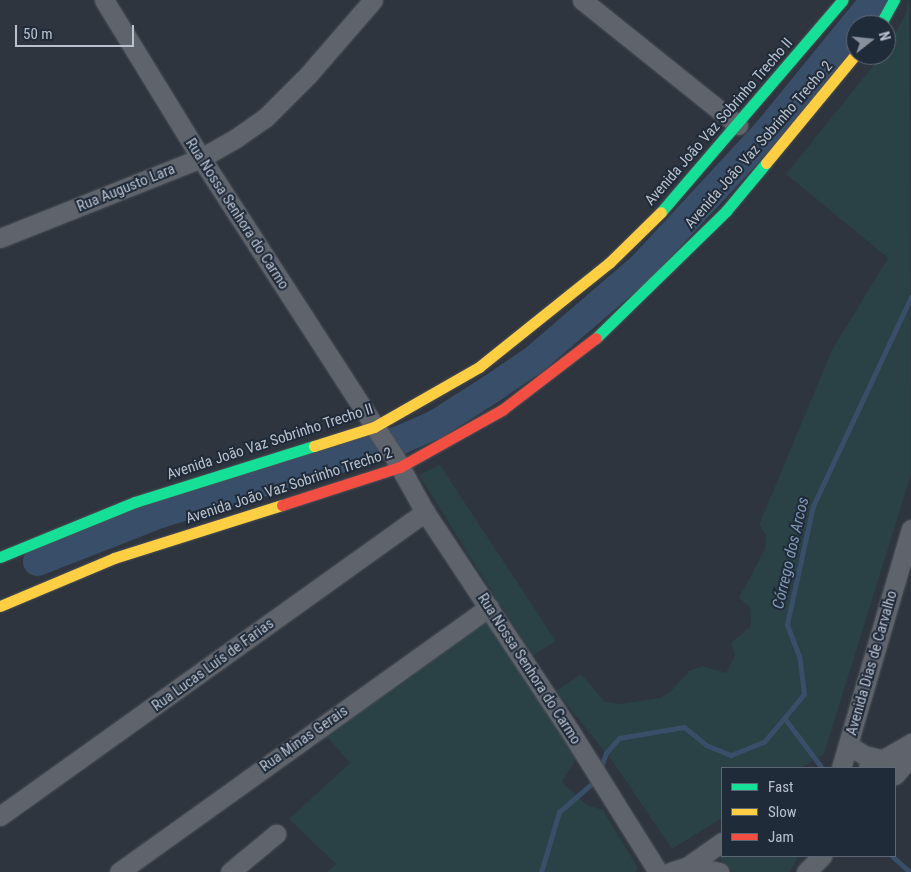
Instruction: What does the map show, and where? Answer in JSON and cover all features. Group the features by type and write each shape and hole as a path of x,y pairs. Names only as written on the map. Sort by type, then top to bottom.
{"street":[{"name":"Rua Nossa Senhora do Carmo","path":"104,0 201,158 398,464 425,512 588,759 658,872"},
{"name":"Rua Augusto Lara","path":"0,238 201,158 264,118 308,75 373,0"},
{"path":"582,0 738,125"},
{"name":"Avenida João Vaz Sobrinho Trecho II","path":"0,557 135,502 377,431 479,367 610,262 681,192 843,0"},
{"path":"886,15 894,0"},
{"name":"Avenida João Vaz Sobrinho Trecho 2","path":"1,603 114,558 398,464 502,410 612,326 726,211 847,65"},
{"name":"Rua Lucas Luís de Farias","path":"0,816 425,512"},
{"name":"Avenida Dias de Carvalho","path":"841,767 911,529"},
{"name":"Rua Minas Gerais","path":"119,872 489,607"},
{"path":"883,767 911,744"},
{"path":"848,745 881,767"},
{"path":"884,767 911,756"},
{"path":"230,872 276,834"},
{"path":"679,869 721,843"},
{"path":"799,872 806,857"},
{"path":"806,872 821,857"},
{"path":"679,869 719,872"}],"green space":[{"path":"909,0 911,475 824,754 803,767 721,767 721,819 672,849 613,762 556,691 581,674 605,702 619,704 660,698 671,691 689,671 702,666 726,673 735,655 731,643 751,626 750,607 739,598 765,549 766,535 759,525 832,350 888,258 786,174 874,65 896,65 896,31 906,14"},
{"path":"440,465 556,641 532,656 419,475"},
{"path":"487,616 576,759 562,782 587,805 603,810 638,868 635,872 327,872 336,864 289,819 350,763 324,733"},
{"path":"798,857 790,872 733,872 719,858"}],"waterway":[{"path":"37,561 157,514 401,439 435,424 490,389 534,359 642,266 768,130 874,0"},
{"name":"Córrego dos Arcos","path":"600,770 606,753 619,738 684,727 706,745 731,755 764,742 804,694 799,656 787,624 813,506 911,297"},
{"path":"785,719 821,767"},
{"name":"Córrego dos Arcos","path":"541,872 559,812 596,780"},
{"path":"893,857 910,872"}],"traffic: fast":[{"path":"661,212 843,0"},
{"path":"886,15 894,0"},
{"path":"596,338 726,211 766,163"},
{"path":"0,557 135,502 314,446"}],"traffic: slow":[{"path":"766,163 847,65"},
{"path":"314,446 374,427 479,367 610,262 661,212"},
{"path":"0,606 114,558 282,505"}],"traffic: jam":[{"path":"282,505 400,467 502,410 596,338"}]}
